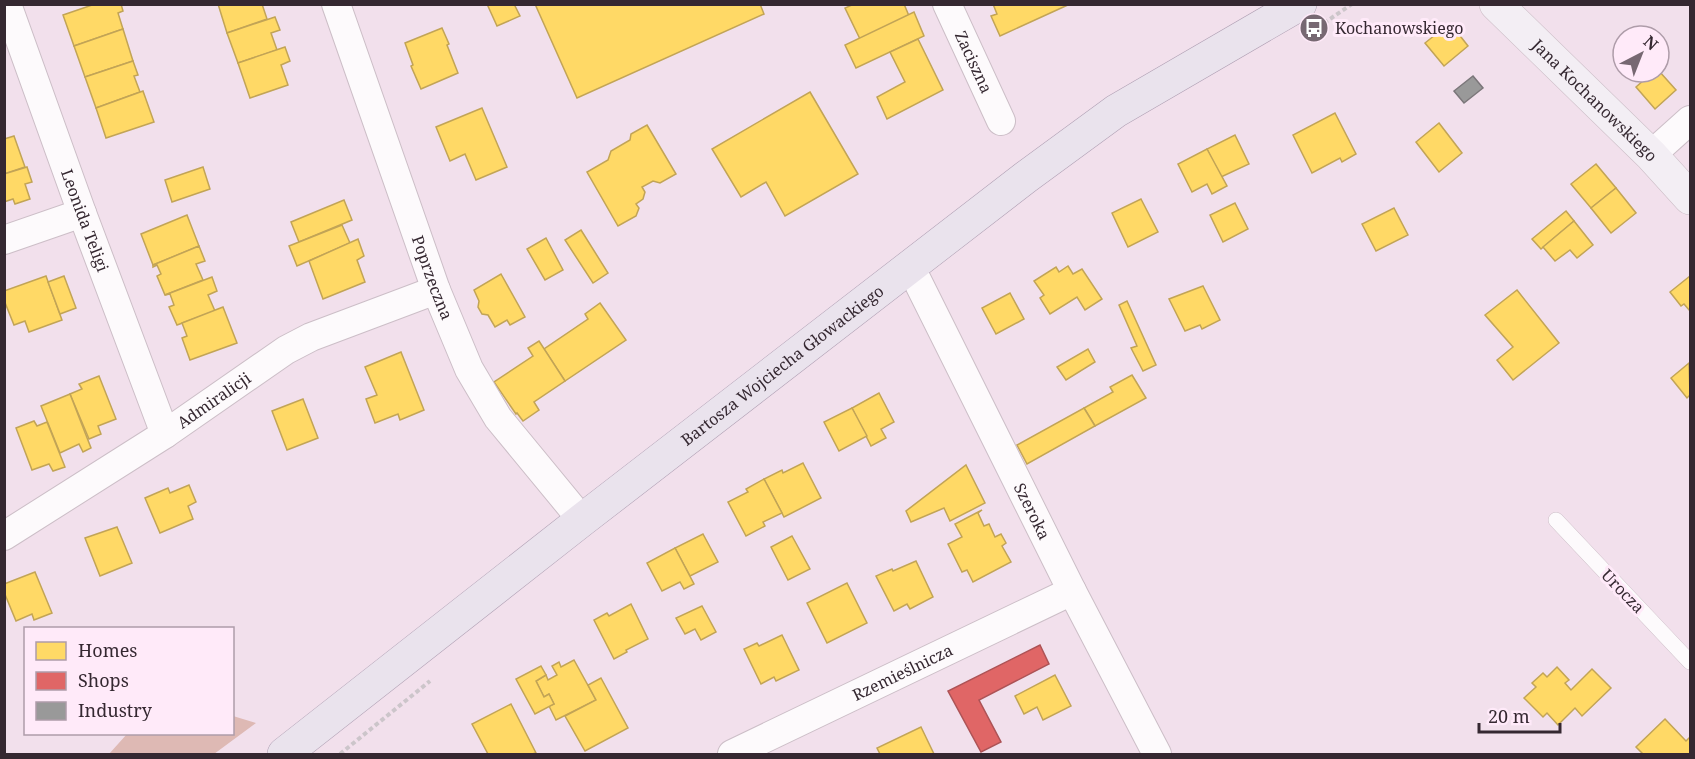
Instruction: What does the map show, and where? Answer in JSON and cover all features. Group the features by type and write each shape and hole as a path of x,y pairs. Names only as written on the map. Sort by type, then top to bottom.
{"main road":[{"name":"Bartosza Wojciecha Głowackiego","path":"284,754 910,266 1116,111 1308,16"}],"street":[{"name":"Leonida Teligi","path":"7,4 165,434"},
{"name":"Poprzeczna","path":"336,4 436,290 465,361 487,401 520,446 582,520"},
{"name":"Zaciszna","path":"947,4 1001,121"},
{"name":"Jana Kochanowskiego","path":"1496,4 1651,155 1690,198"},
{"path":"1651,155 1690,120"},
{"path":"4,240 82,213"},
{"name":"Szeroka","path":"910,266 1072,591 1157,754"},
{"name":"Admiralicji","path":"4,536 165,434 286,350 311,337 436,290"},
{"name":"Rzemieślnicza","path":"732,754 1072,591"}],"lane":[{"name":"Urocza","path":"1556,520 1690,662"}],"path":[{"path":"1308,16 1352,4"},
{"path":"340,754 438,674"}],"shaded area":[{"path":"234,716 256,723 214,754 109,754 126,735 234,735"}],"building: Homes":[{"path":"95,4 121,4 123,11 118,13 123,29 74,46 63,15"},
{"path":"218,4 262,4 267,19 227,33"},
{"path":"487,4 514,4 520,16 497,26"},
{"path":"535,4 760,4 764,14 577,98"},
{"path":"854,4 904,4 909,16 860,39 845,8"},
{"path":"993,4 1070,4 1000,36 991,16 997,14"},
{"path":"914,12 924,36 856,68 845,45"},
{"path":"275,17 280,30 271,33 277,50 238,63 227,33"},
{"path":"1450,23 1468,46 1444,66 1425,43"},
{"path":"442,28 458,73 421,89 411,66 413,65 405,43"},
{"path":"123,29 133,61 85,77 74,46"},
{"path":"918,39 943,90 887,119 877,97 905,82 890,52"},
{"path":"285,47 290,61 281,65 288,85 250,98 238,63"},
{"path":"133,61 138,75 134,76 140,92 96,108 85,77"},
{"path":"1639,84 1671,84 1676,90 1655,109 1636,87"},
{"path":"143,91 154,122 106,138 96,108"},
{"path":"810,92 858,174 785,216 766,182 741,197 712,149"},
{"path":"482,108 507,167 476,180 465,154 450,161 436,127"},
{"path":"1335,113 1356,154 1342,162 1340,158 1312,173 1293,135"},
{"path":"1439,123 1462,153 1439,172 1416,142"},
{"path":"647,125 676,174 660,183 653,181 642,187 645,192 643,199 636,204 639,208 636,216 618,226 587,172 608,160 611,151 630,140 631,134"},
{"path":"1235,135 1249,164 1221,177 1207,149"},
{"path":"14,136 25,167 4,174 4,139"},
{"path":"1207,149 1227,186 1212,194 1207,184 1192,192 1178,164"},
{"path":"1596,164 1616,188 1591,208 1571,184"},
{"path":"27,167 32,182 25,184 30,199 15,204 13,199 4,202 4,174"},
{"path":"203,167 210,189 172,202 165,180"},
{"path":"1616,188 1636,213 1611,233 1591,208"},
{"path":"1141,199 1158,232 1128,247 1112,213"},
{"path":"344,200 352,220 299,242 291,222"},
{"path":"1235,203 1248,229 1223,242 1210,215"},
{"path":"1394,208 1408,235 1376,251 1362,224"},
{"path":"1566,211 1574,221 1541,249 1532,239"},
{"path":"187,215 199,246 153,265 141,234"},
{"path":"1574,221 1593,245 1577,258 1570,250 1555,261 1543,247"},
{"path":"342,225 350,243 297,266 289,246"},
{"path":"581,230 608,273 593,283 565,240"},
{"path":"546,238 563,270 545,280 527,249"},
{"path":"358,239 364,256 357,260 365,282 323,299 309,261"},
{"path":"199,246 205,261 196,264 203,280 165,295 157,276 161,274 157,265 153,267 153,265"},
{"path":"1068,266 1073,274 1082,269 1102,299 1085,310 1077,297 1050,314 1040,298 1044,295 1034,281 1056,267 1059,272"},
{"path":"501,274 525,317 510,325 507,320 495,327 488,315 482,314 478,307 479,301 474,290"},
{"path":"46,276 62,320 29,332 25,321 14,325 4,300 4,291"},
{"path":"64,276 76,308 60,314 48,282"},
{"path":"1690,276 1690,311 1684,304 1681,306 1670,292"},
{"path":"212,277 217,291 208,295 215,311 177,325 169,307 174,305 170,294 165,295"},
{"path":"1203,286 1220,320 1202,329 1200,325 1185,331 1169,299"},
{"path":"1517,290 1559,343 1513,380 1497,360 1513,347 1485,315"},
{"path":"1010,293 1024,319 996,334 982,308"},
{"path":"1127,301 1156,365 1143,371 1131,348 1137,346 1119,305"},
{"path":"600,303 626,340 565,381 544,349 588,319 585,314"},
{"path":"223,307 237,343 190,360 182,338 187,336 182,323"},
{"path":"539,341 565,381 534,402 539,410 523,421 494,382 533,356 528,348"},
{"path":"1088,349 1095,362 1066,380 1057,367"},
{"path":"401,352 424,410 400,420 398,414 375,423 366,399 377,395 365,367"},
{"path":"1689,363 1690,395 1687,398 1671,378"},
{"path":"1132,375 1146,398 1095,426 1084,408 1113,392 1110,387"},
{"path":"99,376 116,419 98,426 101,434 89,439 70,394 82,389 79,384"},
{"path":"879,393 894,422 881,429 886,438 871,446 852,408"},
{"path":"70,394 91,448 83,452 79,444 60,453 41,406"},
{"path":"303,399 318,438 287,450 272,411"},
{"path":"852,408 867,436 839,451 824,422"},
{"path":"1084,408 1095,426 1027,464 1017,445"},
{"path":"34,421 37,426 47,422 65,467 53,471 49,464 32,470 16,428"},
{"path":"803,463 821,498 784,517 764,479"},
{"path":"966,465 985,503 950,521 944,508 911,522 906,511"},
{"path":"764,479 782,513 763,522 765,526 746,536 728,502 748,492 746,489"},
{"path":"189,485 196,502 188,506 193,519 160,533 145,498 168,488 170,493"},
{"path":"982,510 978,513 984,526 989,524 995,537 1001,534 1006,543 1002,546 1011,562 973,582 967,570 962,572 948,544 962,537 955,524"},
{"path":"117,527 132,563 100,576 85,538"},
{"path":"703,534 718,562 690,576 675,548"},
{"path":"792,536 810,569 788,580 771,547"},
{"path":"675,548 694,584 684,589 680,582 662,591 647,563"},
{"path":"916,561 933,597 910,609 907,604 894,611 876,576"},
{"path":"35,572 52,613 34,620 32,614 16,621 4,592 4,584"},
{"path":"847,583 867,623 827,643 807,603"},
{"path":"631,604 648,639 614,659 594,620 607,613 609,616"},
{"path":"702,606 716,632 701,640 695,629 685,634 676,618"},
{"path":"782,635 799,670 776,681 774,677 761,684 744,649 757,643 759,646"},
{"path":"574,660 596,700 556,720 549,706 554,704 549,694 544,697 536,681 546,675 548,680 557,675 552,666 559,662 561,667"},
{"path":"541,666 546,675 536,681 544,697 549,694 554,704 535,714 516,679"},
{"path":"1557,667 1569,680 1565,683 1571,690 1592,669 1611,688 1582,716 1575,708 1558,725 1547,713 1543,717 1524,698 1536,687 1532,683 1543,673 1547,677"},
{"path":"1055,675 1071,706 1043,720 1037,707 1024,714 1015,696"},
{"path":"601,678 628,728 585,751 565,716 596,700 588,685"},
{"path":"511,704 536,753 488,754 472,724"},
{"path":"1665,719 1686,741 1690,737 1690,754 1643,754 1636,747"},
{"path":"921,727 934,754 880,754 877,748"}],"building: Shops":[{"path":"1040,645 1049,664 979,700 1001,742 981,752 948,691"}],"building: Industry":[{"path":"1473,76 1483,88 1464,103 1454,91"}],"place":[{"name":"Kochanowskiego","path":"1314,28"}]}
